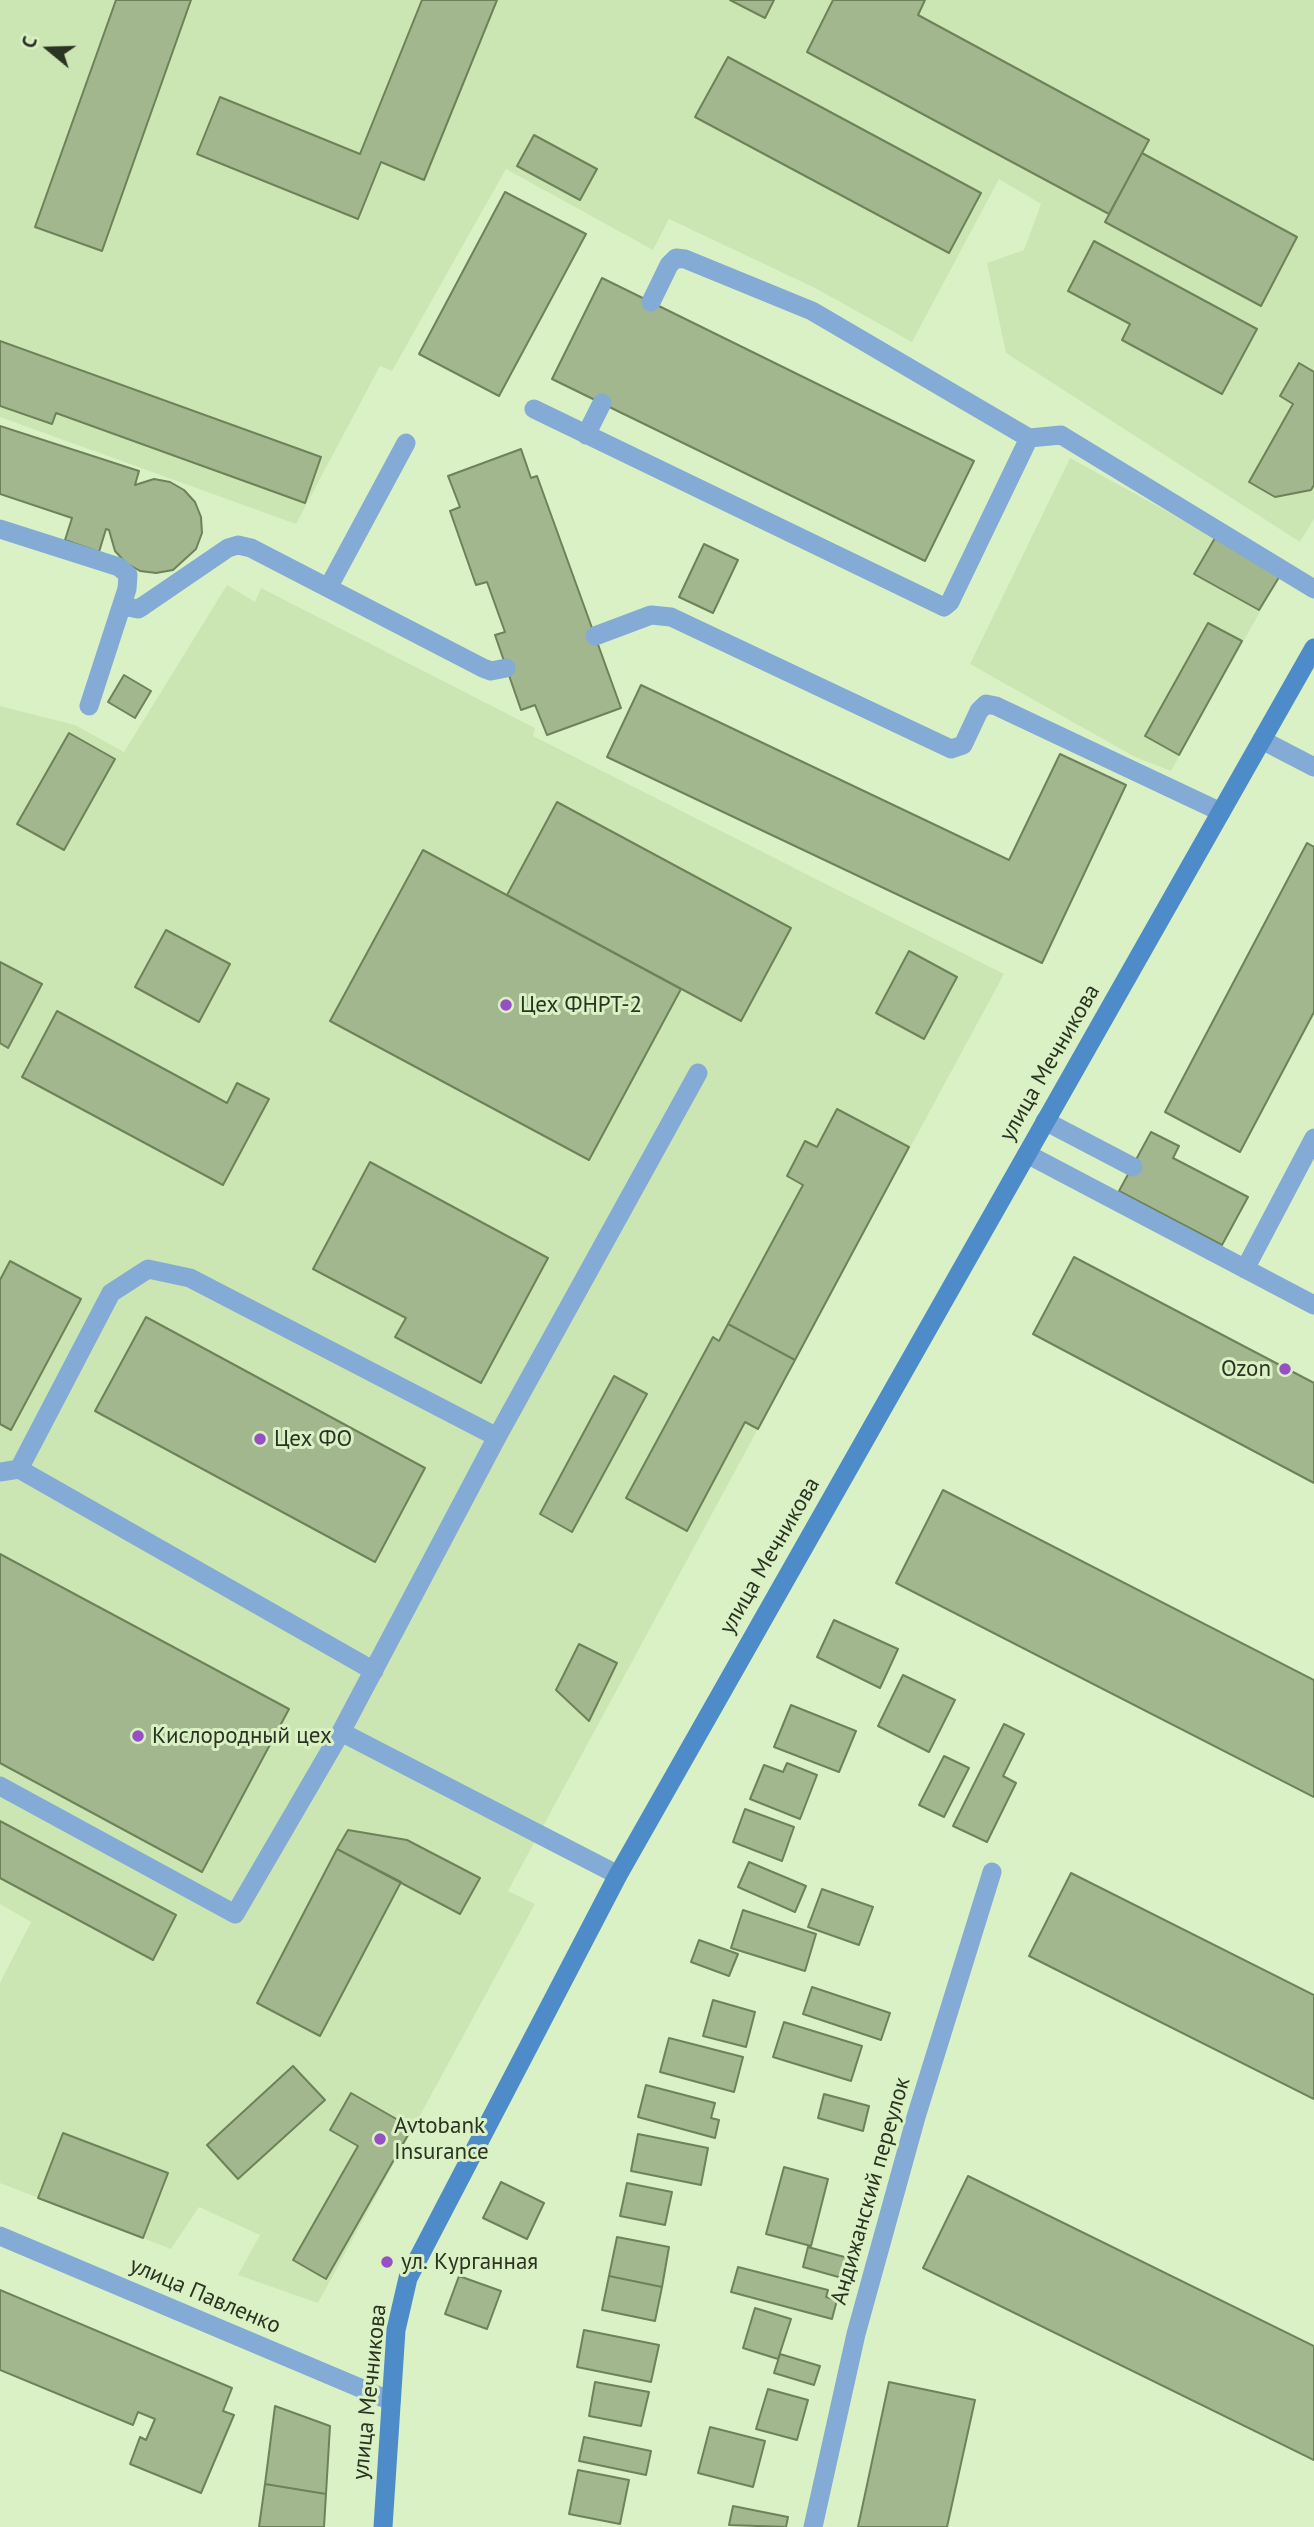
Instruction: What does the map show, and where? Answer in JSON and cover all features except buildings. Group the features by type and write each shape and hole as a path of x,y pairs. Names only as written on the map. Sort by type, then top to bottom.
{"main road":[{"name":"улица Мечникова","path":"383,2527 396,2330 408,2278 618,1875 1314,648"}],"street":[{"path":"651,302 669,265 676,258 685,259 812,311 1029,438 1061,435 1314,589"},
{"path":"586,435 602,403"},
{"path":"534,409 944,607 950,602 1029,438"},
{"path":"328,588 406,443"},
{"path":"0,528 117,560 128,575 122,606 89,706"},
{"path":"122,606 138,609 228,548 238,545 251,548 483,668 491,671 506,668"},
{"path":"595,636 651,615 671,617 951,749 963,746 979,711 986,704 996,706 1221,812"},
{"path":"1262,740 1314,767"},
{"path":"0,1786 235,1914 341,1732 498,1437 698,1073"},
{"path":"1045,1121 1133,1167"},
{"path":"1245,1269 1314,1138"},
{"path":"1027,1154 1314,1305"},
{"path":"374,1671 9,1470 111,1293 148,1269 190,1278 498,1437"},
{"path":"341,1732 618,1875"},
{"name":"Андижанский переулок","path":"813,2527 867,2296 916,2117 992,1872"},
{"name":"улица Павленко","path":"0,2236 391,2401"}],"shaded area":[{"path":"0,0 1314,0 1314,519 1300,542 1006,353 987,263 1024,250 1041,204 999,179 912,342 815,288 669,219 653,250 506,169 392,371 380,366 296,524 0,417"},
{"path":"1070,458 1281,574 1171,771 1135,757 970,664"},
{"path":"227,585 255,602 261,588 535,728 533,736 1004,974 508,1891 535,1904 318,2303 238,2275 260,2235 199,2207 171,2249 0,2183 0,1983 31,1922 0,1904 0,706 75,725 124,752"}],"place":[{"name":"Цех ФНРТ-2","path":"506,1005"},
{"name":"Ozon","path":"1285,1369"},
{"name":"Цех ФО","path":"260,1439"},
{"name":"Кислородный цех","path":"138,1736"},
{"name":"Avtobank Insurance","path":"380,2139"},
{"name":"ул. Курганная","path":"387,2262"}]}
